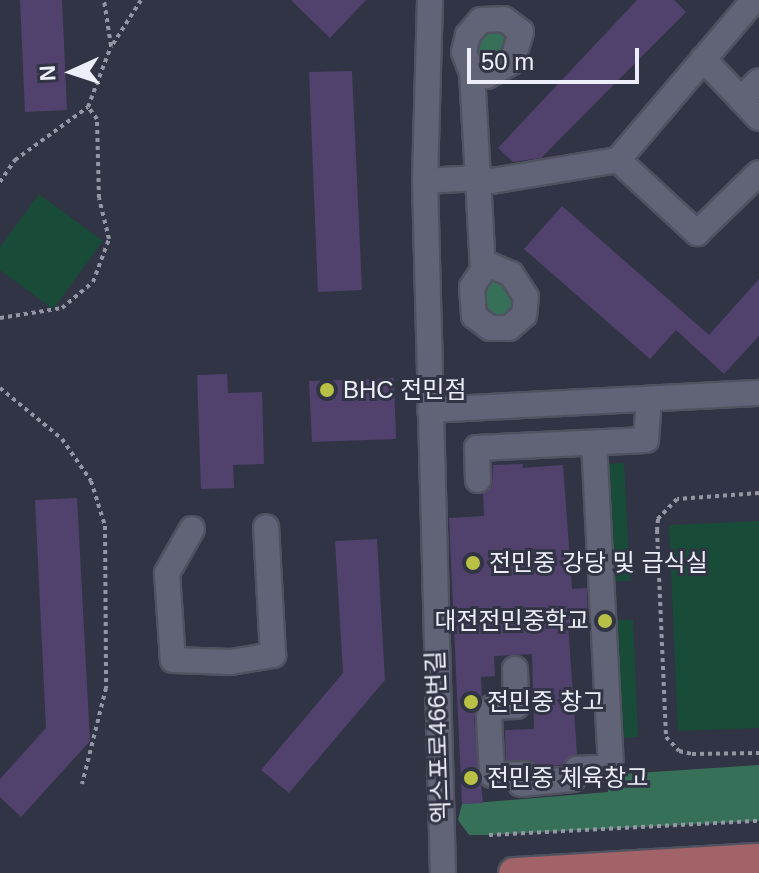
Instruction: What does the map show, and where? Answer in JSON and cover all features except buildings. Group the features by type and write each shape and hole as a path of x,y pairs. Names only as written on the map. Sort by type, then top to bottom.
{"main road":[{"path":"514,873 678,868 759,859"}],"street":[{"name":"엑스포로466번길","path":"430,0 425,181 443,873"},
{"path":"425,181 478,178 492,181 618,160 756,1"},
{"path":"703,59 759,118"},
{"path":"472,73 483,270"},
{"path":"741,99 759,81"},
{"path":"618,160 697,233 759,173"},
{"path":"430,410 759,393"},
{"path":"478,480 477,448 646,440 649,399"},
{"path":"515,669 516,706 493,707 489,718 492,775 524,774 521,784 573,779 577,769 611,767 594,443"},
{"path":"192,529 167,573 173,660 231,662 273,655 266,527"}],"path":[{"path":"104,0 111,46"},
{"path":"0,182 15,160 88,107 111,46 141,0"},
{"path":"0,318 62,308 93,282 109,239 99,198 97,119 88,107"},
{"path":"0,388 62,439 91,481 105,526 106,688 82,784"},
{"path":"759,493 677,499 658,519 657,530 666,737 679,751 692,754 759,753"},
{"path":"489,835 759,821"}],"green space":[{"path":"481,20 521,32 487,76 468,35"},
{"path":"39,194 103,241 53,309 0,270 0,247"},
{"path":"492,266 528,306 490,328 472,287"},
{"path":"624,463 630,581 613,581 608,464"},
{"path":"759,521 759,728 678,731 669,525"},
{"path":"616,620 633,620 638,737 622,738"},
{"path":"759,765 759,821 469,835 458,820 462,804 608,792 607,775"}],"place":[{"name":"BHC 전민점","path":"327,390"},
{"name":"전민중 강당 및 급식실","path":"473,563"},
{"name":"대전전민중학교","path":"605,621"},
{"name":"전민중 창고","path":"471,702"},
{"name":"전민중 체육창고","path":"471,778"}]}
